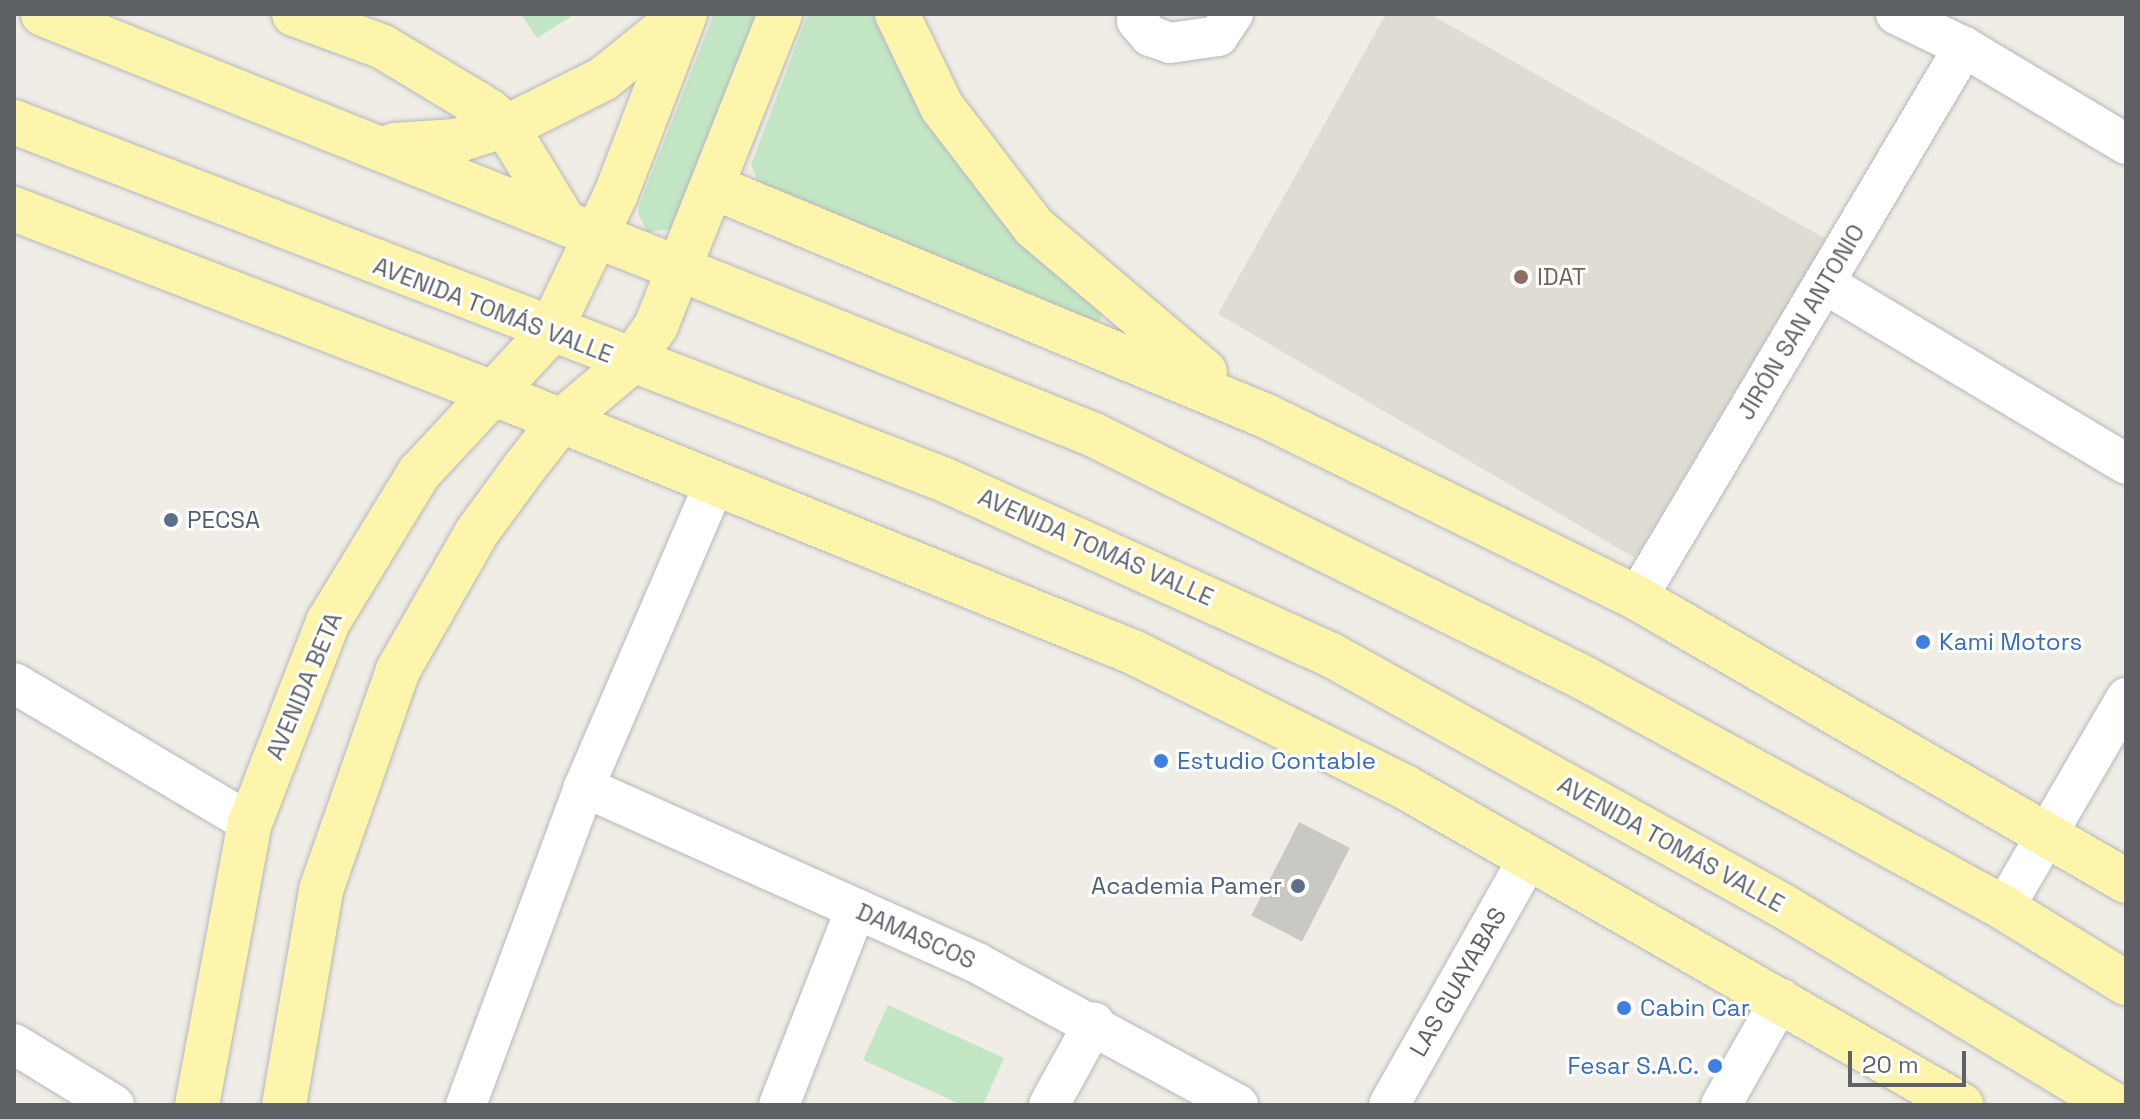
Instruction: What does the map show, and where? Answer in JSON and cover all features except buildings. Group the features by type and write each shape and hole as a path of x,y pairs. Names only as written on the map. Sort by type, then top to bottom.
{"main road":[{"path":"43,14 379,145 682,271 1094,435 1222,495 1584,678 2004,908 2126,983"},
{"path":"294,14 383,47 506,126 581,230"},
{"path":"379,145 456,141 506,126 603,79 684,14"},
{"name":"AVENIDA BETA","path":"197,1105 250,823 298,690 365,554 419,473 490,392 549,333 581,230 684,14"},
{"path":"284,1105 321,890 398,670 477,532 560,422 630,363 682,271 780,14"},
{"path":"897,14 942,107 1034,227 1172,349 1266,416"},
{"name":"AVENIDA TOMÁS VALLE","path":"14,122 549,333 945,480 1331,655 1783,906 2114,1105"},
{"path":"713,187 1266,416 1637,598 2126,881"},
{"path":"14,209 490,392 1133,652 1405,787 1781,999 1961,1105"}],"street":[{"path":"1139,14 1137,21 1150,36 1170,43 1218,36 1233,14"},
{"path":"1896,14 2119,127"},
{"name":"JIRÓN SAN ANTONIO","path":"1637,598 1964,47"},
{"path":"1824,283 2126,464"},
{"path":"466,1105 584,787 715,483"},
{"path":"14,683 250,823"},
{"path":"2004,908 2045,832 2126,698"},
{"name":"DAMASCOS","path":"584,787 856,909 1094,1023 1238,1105"},
{"name":"LAS GUAYABAS","path":"1389,1105 1528,859"},
{"path":"779,1105 856,909"},
{"path":"1721,1105 1781,999"},
{"path":"1049,1105 1094,1023"},
{"path":"14,1044 114,1105"}],"shaded area":[{"name":"IDAT","path":"1386,14 1430,14 1826,239 1635,558 1218,314"}],"green space":[{"path":"521,14 575,14 537,38"},
{"path":"714,14 762,14 675,229 647,232 638,213 640,203"},
{"path":"808,14 876,14 926,113 1102,313 1099,322 760,186 751,165"},
{"path":"888,1005 1004,1058 983,1105 962,1105 863,1060"}],"place":[{"name":"IDAT","path":"1521,277"},
{"name":"PECSA","path":"171,520"},
{"name":"Kami Motors","path":"1923,642"},
{"name":"Estudio Contable","path":"1161,761"},
{"name":"Academia Pamer","path":"1298,886"},
{"name":"Cabin Car","path":"1624,1008"},
{"name":"Fesar S.A.C.","path":"1715,1066"}]}
